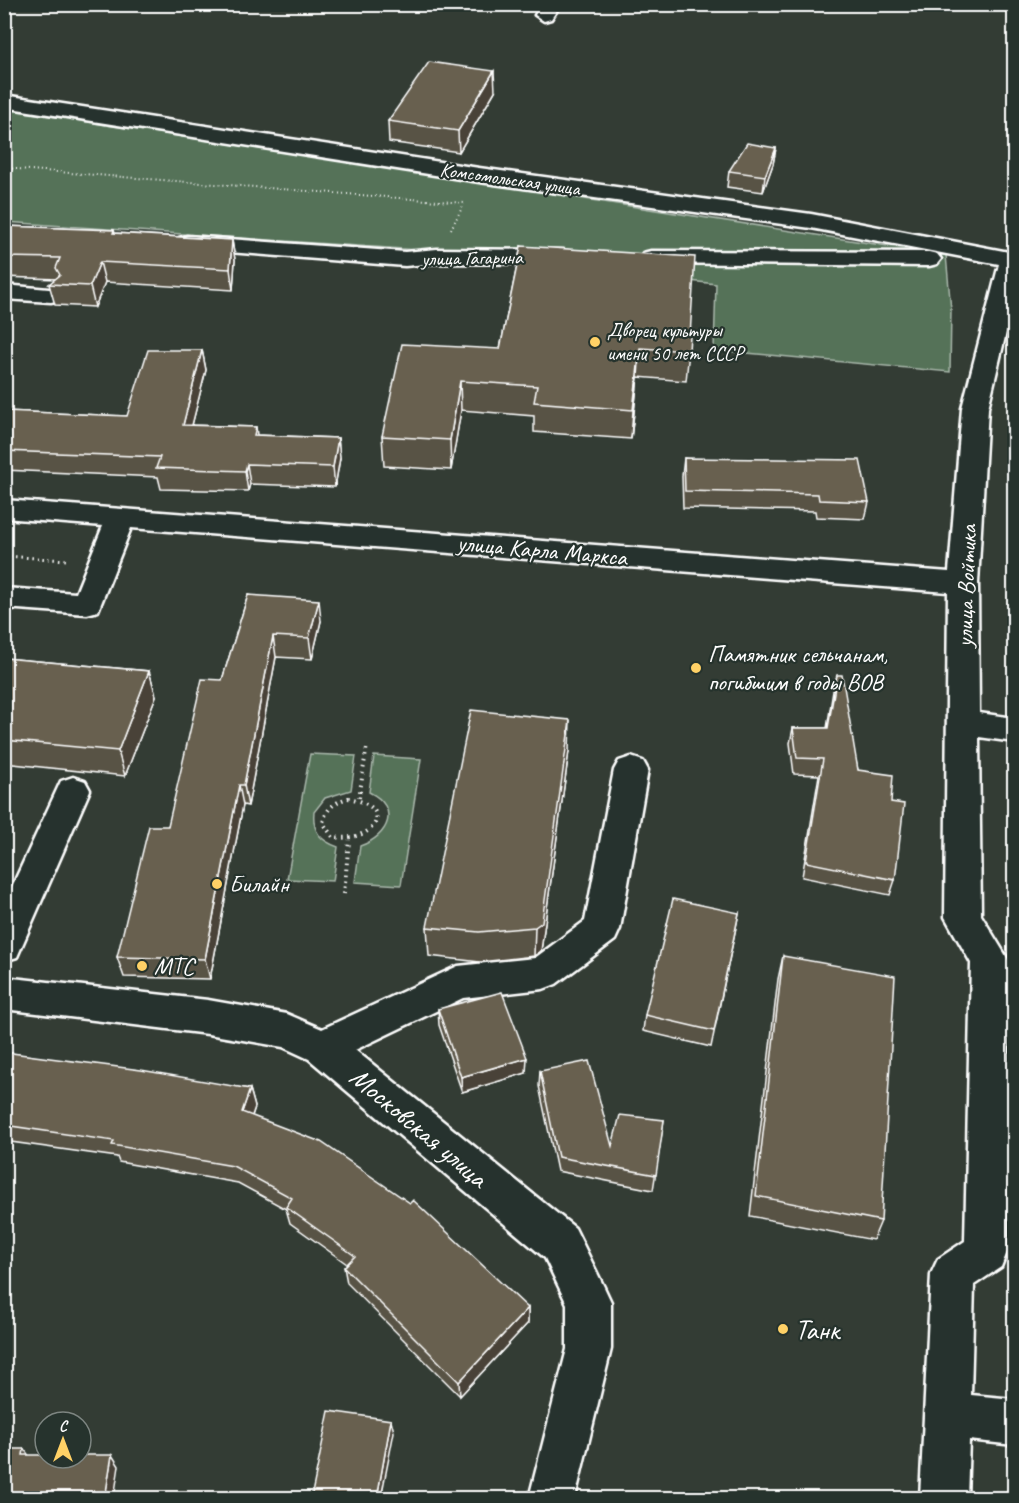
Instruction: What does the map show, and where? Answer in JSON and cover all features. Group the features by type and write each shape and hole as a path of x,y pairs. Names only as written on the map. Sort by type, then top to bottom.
{"street":[{"name":"Комсомольская улица","path":"4,101 479,175 811,221 1013,260"},
{"name":"улица Гагарина","path":"169,241 405,259 437,256 581,257"},
{"path":"629,257 1013,260"},
{"name":"улица Войтика","path":"947,1415 953,1274 986,1252 990,961 963,917 963,583 975,408 1013,260"},
{"path":"4,292 51,295"},
{"name":"улица Карла Маркса","path":"4,509 121,516 963,583"},
{"path":"4,598 87,604 121,516"},
{"path":"964,723 1014,730"},
{"path":"323,1047 458,982 543,973 602,929 631,770"},
{"path":"4,946 73,790"},
{"name":"Московская улица","path":"4,993 208,1017 287,1031 323,1047 560,1244 589,1302 589,1349 552,1498"},
{"path":"944,1498 947,1415 1014,1422"}],"path":[{"path":"4,168 465,203"},
{"path":"437,256 479,175"},
{"path":"4,556 103,563"},
{"path":"359,798 367,745"},
{"path":"359,798 375,809 377,818 375,826 368,833 350,840 333,837 323,823 324,814 337,801 359,798"},
{"path":"344,894 350,840"}],"green space":[{"path":"4,109 946,255 951,310 950,372 714,350 716,284 418,250 5,222"},
{"path":"310,754 356,756 351,790 325,798 314,812 316,830 319,835 338,847 333,881 287,879"},
{"path":"374,756 421,759 401,885 355,882 360,846 378,836 387,821 388,813 385,806 369,792"}],"building":[{"path":"429,62 494,71 458,131 388,121"},
{"path":"747,143 776,148 765,176 729,171"},
{"path":"4,226 114,230 113,233 232,240 230,269 100,262 90,286 49,284 60,275 56,268 60,258 4,257"},
{"path":"521,246 695,257 689,351 640,348 633,410 534,402 537,386 460,381 450,440 382,436 402,344 500,349"},
{"path":"148,350 202,350 183,425 256,427 254,435 338,438 333,467 247,464 245,471 156,468 160,457 4,451 4,411 127,416"},
{"path":"684,458 860,460 869,502 819,500 818,494 685,491"},
{"path":"248,595 319,600 309,638 273,636 244,785 239,785 205,959 117,957 149,826 168,826 202,679 222,680"},
{"path":"4,658 149,671 118,751 4,740"},
{"path":"837,675 842,675 858,770 893,775 891,802 904,804 895,880 806,862 823,759 797,758 793,728 828,728"},
{"path":"471,710 570,720 542,922 535,927 479,932 427,927"},
{"path":"673,899 739,913 714,1031 645,1015"},
{"path":"783,956 895,976 881,1221 756,1196"},
{"path":"502,992 527,1058 461,1077 438,1009"},
{"path":"4,1052 141,1070 250,1089 242,1112 321,1142 410,1203 413,1200 528,1308 459,1382 344,1267 355,1256 286,1207 292,1198 233,1166 112,1145 114,1141 4,1125"},
{"path":"589,1061 612,1146 620,1115 664,1120 656,1175 558,1157 540,1071"},
{"path":"329,1411 391,1420 377,1498 311,1498"},
{"path":"4,1449 24,1449 23,1455 33,1455 33,1470 93,1470 93,1455 112,1455 105,1498 4,1498"}],"place":[{"name":"Дворец культуры имени 50 лет СССР","path":"595,342"},
{"name":"Памятник сельчанам, погибшим в годы ВОВ","path":"696,668"},
{"name":"Билайн","path":"217,884"},
{"name":"МТС","path":"142,966"},
{"name":"Танк","path":"783,1329"}]}
